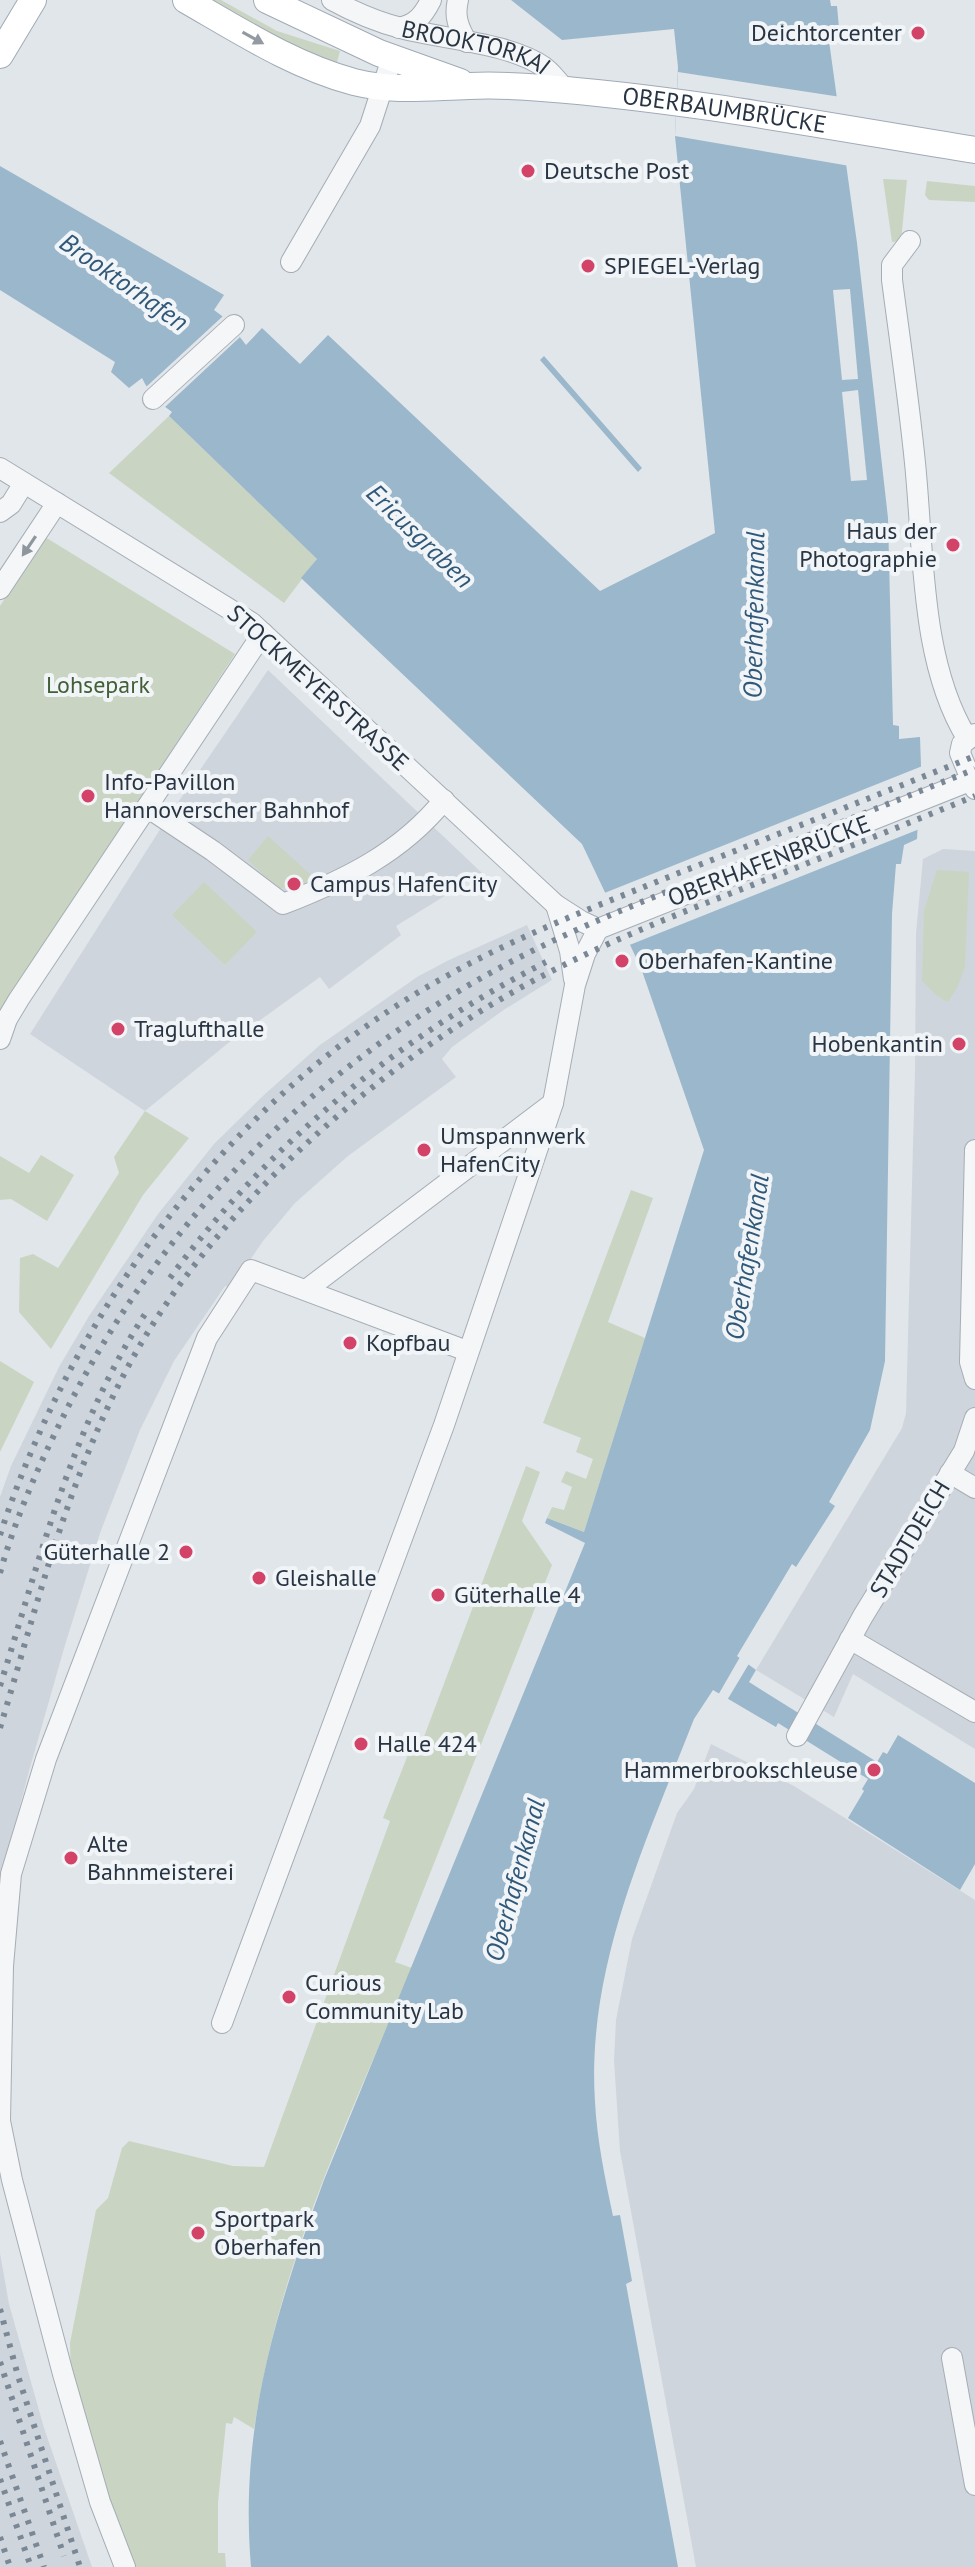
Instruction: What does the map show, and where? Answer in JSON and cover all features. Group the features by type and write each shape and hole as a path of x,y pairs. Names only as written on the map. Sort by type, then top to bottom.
{"main road":[{"path":"0,55 33,0"},
{"path":"186,0 288,57 352,81 384,89"},
{"name":"BROOKTORKAI","path":"267,0 392,58"},
{"name":"OBERBAUMBRÜCKE","path":"392,58 471,86"},
{"name":"OBERBAUMBRÜCKE","path":"384,89 471,86 565,90 678,103 975,150"}],"street":[{"name":"BROOKTORKAI","path":"332,0 399,28 467,42 533,61 544,67 565,90"},
{"path":"399,28 412,25 420,18 431,0"},
{"path":"458,0 455,11 459,28 467,42"},
{"path":"291,262 370,126 392,58"},
{"path":"910,241 892,265 892,280 915,462 931,631 942,688 967,742 973,785"},
{"path":"153,399 234,325"},
{"name":"STOCKMEYERSTRASSE","path":"0,468 237,612 556,905 598,929"},
{"path":"0,512 11,504 24,483"},
{"path":"0,589 57,503"},
{"path":"0,1039 19,999 263,633"},
{"name":"OBERHAFENBRÜCKE","path":"598,929 919,801 973,785"},
{"path":"147,807 213,851 283,904 337,883 378,859 427,821 444,800"},
{"name":"STOCKMEYERSTRASSE","path":"556,905 570,951 575,985"},
{"path":"222,2023 444,1425 553,1103 575,985 585,954 598,929"},
{"path":"306,1290 553,1103"},
{"path":"975,1150 970,1362 975,1379"},
{"path":"125,2567 100,2502 63,2374 12,2180 0,2121 3,1966 11,1874 46,1759 207,1338 251,1270 467,1351"},
{"name":"STADTDEICH","path":"802,1727 863,1616 964,1451 975,1418"},
{"path":"950,1473 975,1488"},
{"path":"850,1639 975,1712"},
{"path":"952,2358 975,2485"}],"shaded area":[{"name":"Campus HafenCity","path":"268,670 482,873 396,926 401,935 329,989 320,977 227,1044 145,1111 30,1034 166,820"},
{"path":"943,849 975,851 975,1749 853,1674 834,1717 756,1670 902,1428 906,1413 916,933 923,859"},
{"path":"527,925 552,980 452,1047 442,1059 456,1077 348,1156 295,1203 263,1241 231,1288 225,1286 174,1361 140,1430 100,1533 29,1771 4,1867 0,1899 0,1497 11,1466 59,1367 89,1316 158,1214 214,1144 264,1095 320,1045 417,977"},
{"path":"711,1744 794,1786 975,1900 975,2567 696,2567 620,2151 614,2061 616,2020 632,1939 677,1813 694,1789"},
{"path":"0,2253 9,2304 44,2428 92,2567 0,2567"}],"green space":[{"path":"206,0 221,0 277,31 340,51 336,66 293,49"},
{"path":"883,179 907,180 901,241 892,242"},
{"path":"927,181 975,186 975,202 929,200 925,195"},
{"path":"169,416 317,559 284,603 109,473"},
{"name":"Lohsepark","path":"45,537 235,654 0,1013 0,606"},
{"path":"268,836 311,875 311,881 278,889 248,860"},
{"path":"937,870 969,872 965,967 948,1002 922,981 924,910"},
{"path":"204,882 257,932 225,965 172,915"},
{"path":"145,1111 189,1138 143,1195 51,1349 19,1312 20,1258 33,1254 58,1268 119,1173 114,1157"},
{"path":"41,1155 74,1175 47,1221 11,1199 0,1200 0,1156 29,1173"},
{"path":"631,1190 653,1198 608,1322 645,1338 584,1532 547,1518 552,1507 564,1510 572,1487 561,1482 566,1471 586,1479 593,1459 576,1452 581,1438 543,1423"},
{"path":"0,1361 34,1382 0,1452"},
{"name":"Sportpark Oberhafen","path":"526,1466 540,1472 522,1521 552,1565 395,1962 412,1968 333,2155 305,2231 275,2328 254,2429 234,2417 232,2424 226,2423 218,2502 218,2553 225,2553 226,2567 132,2567 114,2524 71,2374 70,2343 96,2210 108,2198 122,2148 129,2141 233,2166 264,2167 390,1821 383,1818 411,1747 419,1750"}],"water":[{"path":"511,0 830,0 831,6 837,6 839,28 834,29 836,40 829,41 857,243 888,518 893,725 899,726 899,739 920,737 917,839 904,845 901,864 896,864 892,914 885,1361 870,1430 829,1502 835,1506 796,1567 792,1564 737,1656 756,1670 749,1682 877,1762 883,1752 887,1754 898,1735 975,1783 975,1864 960,1890 848,1818 868,1779 778,1723 776,1727 713,1690 694,1719 623,1906 600,2003 595,2052 595,2102 602,2159 613,2216 620,2215 632,2281 626,2284 678,2567 251,2567 249,2515 256,2417 265,2369 291,2275 324,2180 585,1543 545,1523 547,1518 584,1532 704,1150 641,968 582,844 301,578 317,559 169,416 172,412 155,397 142,378 129,388 111,372 115,362 0,290 0,166 224,295 214,310 226,319 246,345 262,328 300,364 328,335 600,591 715,533 675,136 678,67 674,29 562,40"},
{"path":"544,356 642,468 638,472 540,360"}],"pier":[{"path":"678,72 841,97 850,166 675,136"},
{"path":"850,289 858,379 842,380 833,290"},
{"path":"223,316 234,325 240,337 165,407 153,399 146,387"},
{"path":"858,390 867,480 851,481 842,392"},
{"path":"925,765 922,828 627,946 602,894"},
{"path":"740,1657 750,1662 726,1702 717,1697"}],"railway":[{"path":"0,1535 32,1451 71,1369 117,1290 170,1215 230,1145 296,1082 367,1026 443,978 500,949 617,898 975,756"},
{"path":"0,1573 39,1468 68,1407 107,1338 150,1272 199,1211 251,1153 308,1100 369,1051 434,1006 530,952 639,903 975,769"},
{"path":"0,1728 71,1496 108,1406 130,1363 166,1304 210,1246 258,1191 312,1139 369,1090 428,1046 489,1006 550,972 651,925 975,796"},
{"path":"170,1278 249,1183 339,1098 439,1024 546,962"},
{"path":"0,1686 45,1539 79,1443 122,1352 149,1308"},
{"path":"0,2309 18,2376 80,2567"},
{"path":"0,2362 64,2556"},
{"path":"0,2441 44,2567"},
{"path":"0,2479 31,2567"},
{"path":"0,2537 10,2567"}],"place":[{"name":"Deichtorcenter","path":"918,33"},
{"name":"Deutsche Post","path":"528,171"},
{"name":"SPIEGEL-Verlag","path":"588,266"},
{"name":"Haus der Photographie","path":"953,545"},
{"name":"Info-Pavillon Hannoverscher Bahnhof","path":"88,796"},
{"name":"Campus HafenCity","path":"294,884"},
{"name":"Oberhafen-Kantine","path":"622,961"},
{"name":"Traglufthalle","path":"118,1029"},
{"name":"Hobenkantin","path":"959,1044"},
{"name":"Umspannwerk HafenCity","path":"424,1150"},
{"name":"Kopfbau","path":"350,1343"},
{"name":"Güterhalle 2","path":"186,1552"},
{"name":"Gleishalle","path":"259,1578"},
{"name":"Güterhalle 4","path":"438,1595"},
{"name":"Halle 424","path":"361,1744"},
{"name":"Hammerbrookschleuse","path":"874,1770"},
{"name":"Alte Bahnmeisterei","path":"71,1858"},
{"name":"Curious Community Lab","path":"289,1997"},
{"name":"Sportpark Oberhafen","path":"198,2233"}],"water label":[{"name":"Brooktorhafen","path":"124,282"},
{"name":"Ericusgraben","path":"420,536"},
{"name":"Oberhafenkanal","path":"754,615"},
{"name":"Oberhafenkanal","path":"747,1257"},
{"name":"Oberhafenkanal","path":"515,1880"}]}
